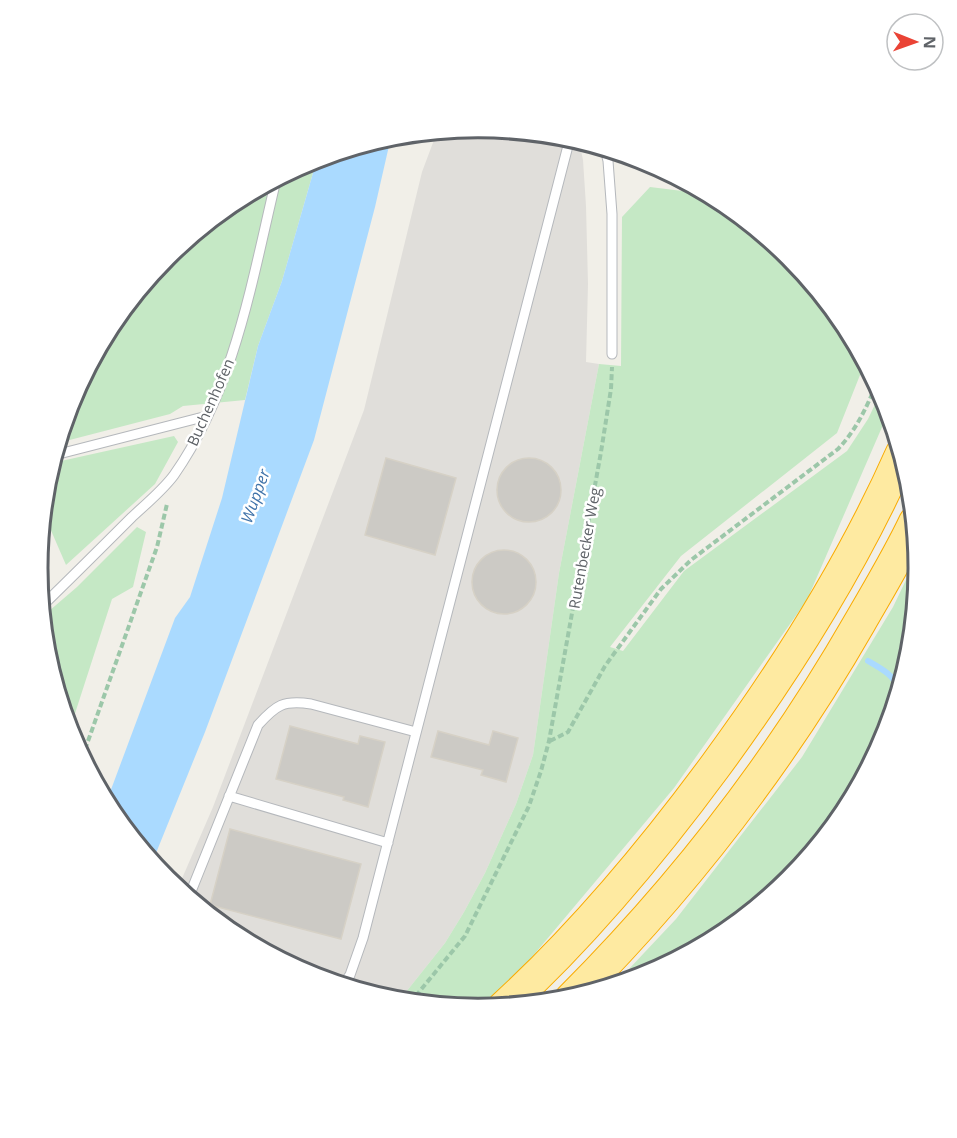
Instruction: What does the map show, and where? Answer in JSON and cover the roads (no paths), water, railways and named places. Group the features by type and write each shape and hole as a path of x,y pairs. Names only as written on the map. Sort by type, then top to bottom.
{"highway":[{"path":"513,998 580,932 630,874 680,815 751,718 801,643 836,583 896,465"},
{"path":"584,986 659,905 711,842 784,744 833,669 907,536"}],"lane":[{"path":"347,979 363,938 567,148"},
{"path":"606,158 611,189 612,354"},
{"name":"Buchenhofen","path":"49,599 172,477 207,416 227,370 243,317 273,191"},
{"path":"65,452 207,416"},
{"path":"192,890 258,725 274,707 293,702 310,704 416,732"},
{"path":"229,796 388,843"}],"water":[{"name":"Wupper","path":"388,148 314,440 205,732 156,854 137,831 110,791 175,618 190,597 222,498 258,346 282,281 313,171 340,161"}],"waterway":[{"path":"868,661 883,670 894,681"}]}
